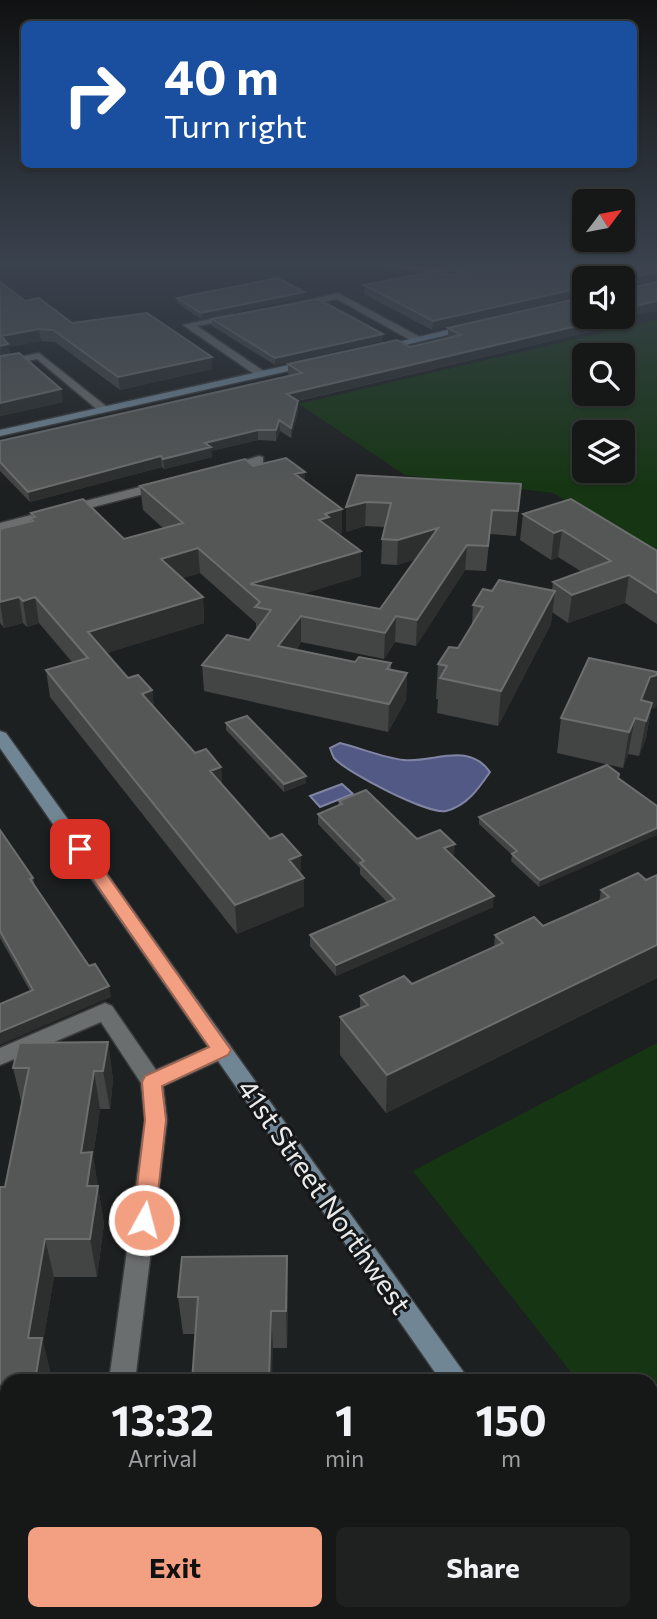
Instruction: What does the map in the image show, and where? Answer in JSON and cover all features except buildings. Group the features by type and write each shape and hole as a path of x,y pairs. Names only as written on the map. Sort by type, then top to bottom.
{"street":[{"path":"205,337 261,374"},
{"path":"412,337 416,339"},
{"path":"365,351 427,337"},
{"path":"0,364 39,356 103,409"},
{"path":"0,433 326,359"},
{"path":"220,470 259,460"},
{"path":"0,527 181,480"},
{"name":"41st Street Northwest","path":"0,736 452,1374"},
{"path":"0,1057 105,1011 152,1082 156,1120 123,1374"},
{"path":"152,1082 221,1050"}],"green space":[{"path":"586,337 657,337 657,555 553,493 405,475 299,404"},
{"path":"657,1043 657,1374 572,1374 413,1171"}],"water":[{"path":"340,743 404,760 461,755 472,757 490,772 466,801 453,809 437,810 423,807 389,792 342,765 334,758 330,748"},
{"path":"342,784 353,794 320,807 310,796"}],"route":[{"path":"80,849 221,1050 152,1082 156,1120 144,1220"}]}
